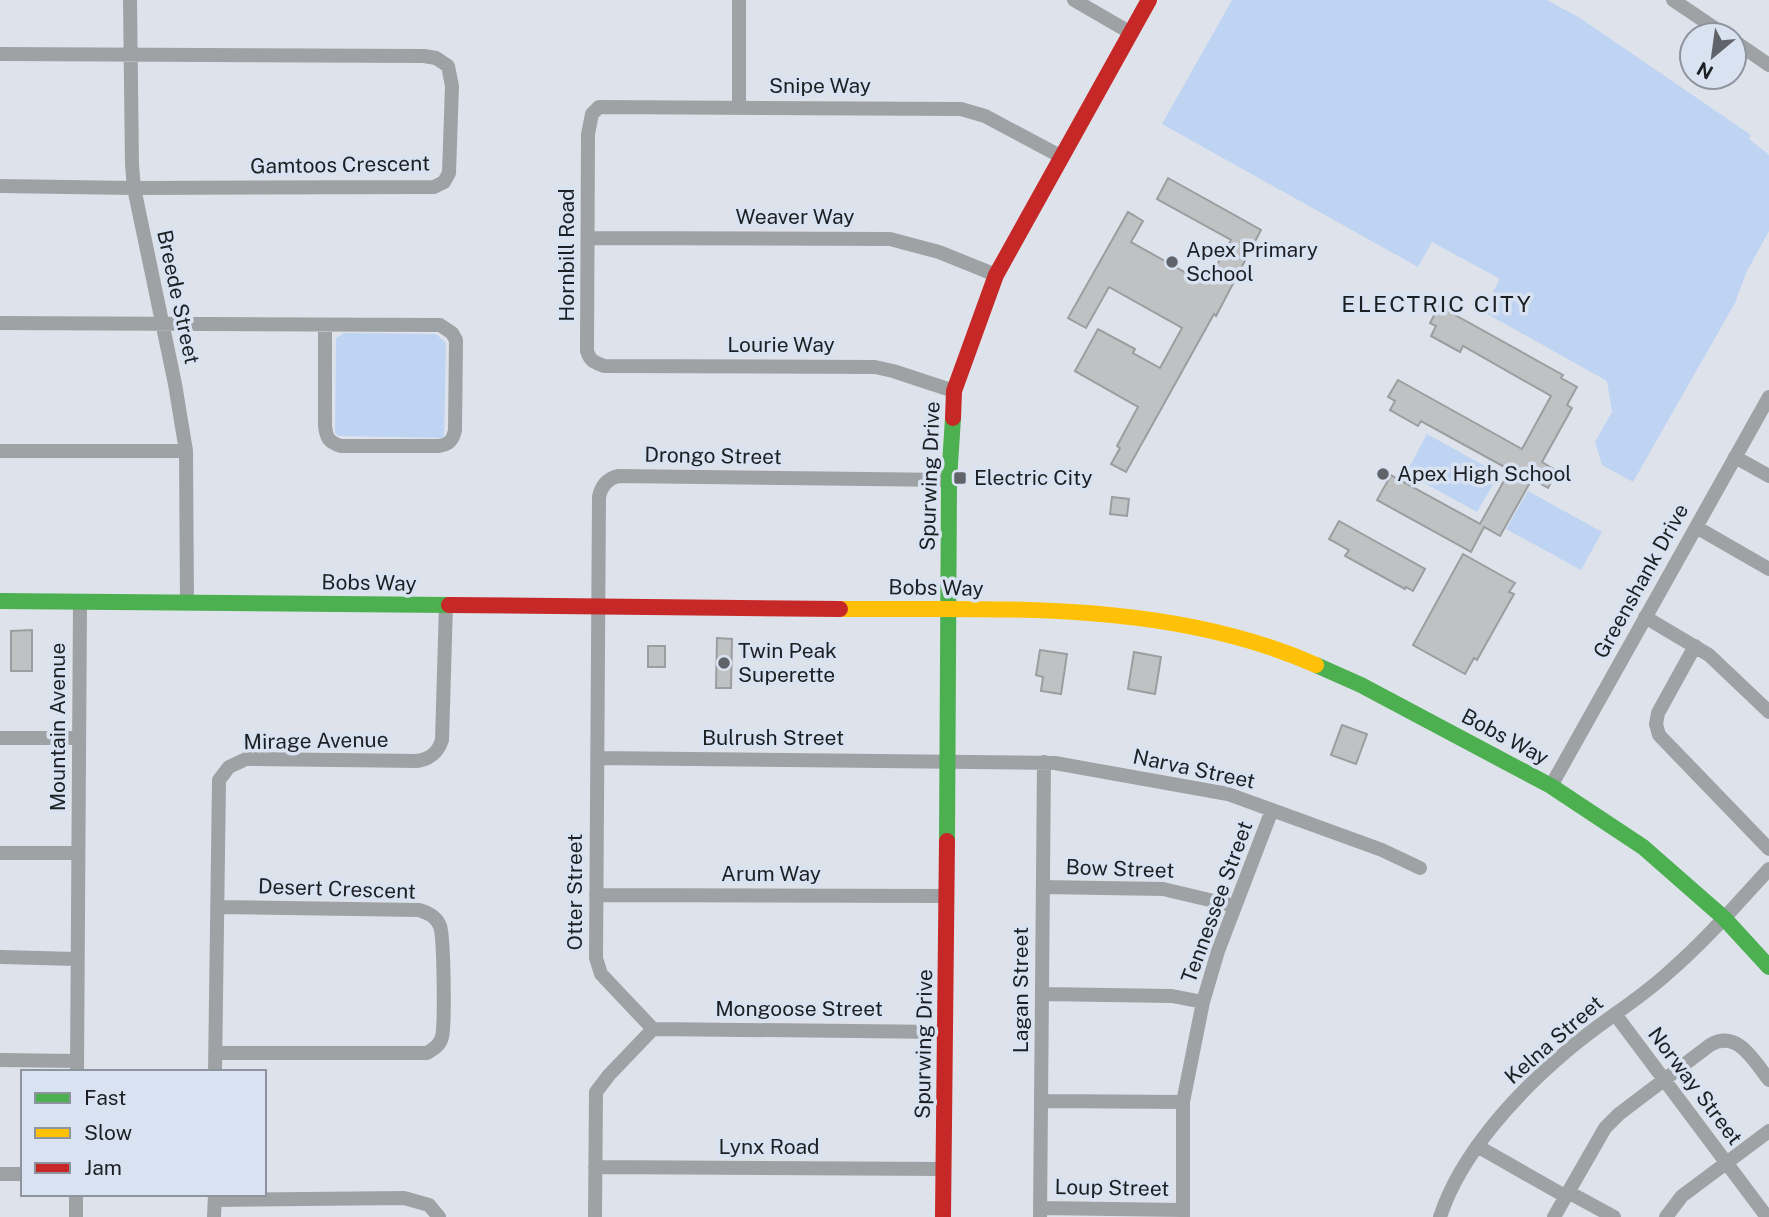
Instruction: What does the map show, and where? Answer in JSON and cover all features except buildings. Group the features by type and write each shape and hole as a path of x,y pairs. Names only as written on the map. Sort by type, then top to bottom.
{"street":[{"name":"Breede Street","path":"130,0 134,188 182,416 186,451 187,603"},
{"path":"739,0 739,107"},
{"path":"1074,0 1131,33"},
{"name":"Spurwing Drive","path":"943,1217 948,480 954,391 996,275 1149,0"},
{"path":"1674,0 1705,21"},
{"path":"1748,51 1769,65"},
{"path":"0,54 131,55"},
{"name":"Gamtoos Crescent","path":"131,55 424,56 436,58 449,66 452,86 449,173 444,182 434,187 134,188"},
{"name":"Snipe Way","path":"588,134 592,114 599,107 961,109 985,117 1060,156"},
{"name":"Hornbill Road","path":"588,134 587,351 589,358 604,366"},
{"path":"0,186 134,188"},
{"name":"Weaver Way","path":"588,238 890,239 929,248 996,275"},
{"path":"0,323 325,326 428,323 446,327 456,340 455,429 450,441 445,446 341,446 329,441 325,425 325,326"},
{"name":"Lourie Way","path":"604,366 850,365 893,371 954,391"},
{"name":"Greenshank Drive","path":"1551,786 1769,397"},
{"path":"0,451 186,451"},
{"path":"1735,457 1769,476"},
{"name":"Drongo Street","path":"599,607 599,497 602,486 611,478 948,480"},
{"path":"1696,527 1769,569"},
{"name":"Bobs Way","path":"0,601 1065,611 1157,619 1282,650 1361,685 1551,786 1643,847 1724,918 1769,967"},
{"name":"Mountain Avenue","path":"0,1060 77,1067 80,602"},
{"name":"Mirage Avenue","path":"215,1070 217,788 223,773 234,763 246,759 417,761 436,753 443,733 446,605"},
{"name":"Otter Street","path":"599,607 596,958 598,968 606,980 653,1029"},
{"path":"1645,617 1695,646 1721,665 1769,712"},
{"path":"1695,646 1658,713 1656,724 1659,735 1769,849"},
{"path":"0,737 79,738"},
{"name":"Bulrush Street","path":"598,758 948,761"},
{"name":"Narva Street","path":"948,761 1044,762 1228,794 1382,850 1420,868"},
{"name":"Lagan Street","path":"1040,1212 1044,762"},
{"name":"Tennessee Street","path":"1183,1213 1183,1102 1203,1002 1218,951 1272,810"},
{"path":"0,853 78,853"},
{"name":"Kelna Street","path":"1440,1217 1448,1197 1477,1146 1496,1119 1568,1049 1669,973 1769,869"},
{"name":"Bow Street","path":"1043,887 1163,889 1235,906"},
{"name":"Arum Way","path":"596,895 946,896"},
{"name":"Desert Crescent","path":"215,1053 427,1053 437,1047 442,1037 443,989 440,924 427,913 418,910 216,907"},
{"path":"0,957 77,959"},
{"path":"1042,994 1172,996 1203,1002"},
{"name":"Norway Street","path":"1615,1014 1767,1217"},
{"path":"594,1217 596,1092 653,1029"},
{"name":"Mongoose Street","path":"653,1029 945,1032"},
{"path":"1554,1217 1605,1128 1619,1114 1710,1045 1723,1040 1737,1042 1769,1080"},
{"path":"1041,1101 1183,1102"},
{"path":"1666,1217 1682,1196 1769,1131"},
{"path":"1477,1146 1614,1217"},
{"name":"Lynx Road","path":"594,1167 943,1169"},
{"path":"0,1174 21,1174"},
{"path":"76,1196 76,1217"},
{"path":"214,1217 215,1197 404,1198 429,1205 439,1217"},
{"name":"Loup Street","path":"1040,1212 1183,1213"}],"shaded area":[{"path":"1232,0 1547,0 1580,18 1678,85 1678,91 1687,91 1751,135 1749,139 1769,155 1769,231 1746,273 1735,303 1633,482 1602,465 1595,442 1612,412 1607,381 1482,311 1500,279 1432,242 1418,267 1162,124"},
{"path":"344,333 436,334 446,343 444,438 339,436 335,433 336,338"},
{"path":"1427,434 1499,474 1477,512 1406,473"},
{"path":"1528,491 1602,532 1581,570 1506,529"}],"traffic: fast":[{"path":"947,841 949,480 953,418"},
{"path":"0,601 449,605"},
{"path":"1316,665 1361,685 1551,786 1643,847 1724,918 1769,967"}],"traffic: slow":[{"path":"840,609 1021,610 1142,619 1201,629 1259,644 1316,665"}],"traffic: jam":[{"path":"953,418 954,391 996,275 1149,0"},
{"path":"449,605 840,609"},
{"path":"943,1217 947,841"}],"place":[{"name":"Apex Primary School","path":"1172,262"},
{"name":"Apex High School","path":"1383,474"},
{"name":"Electric City","path":"960,478"},
{"name":"Twin Peak Superette","path":"724,663"}],"district":[{"name":"ELECTRIC CITY","path":"1437,304"}]}
